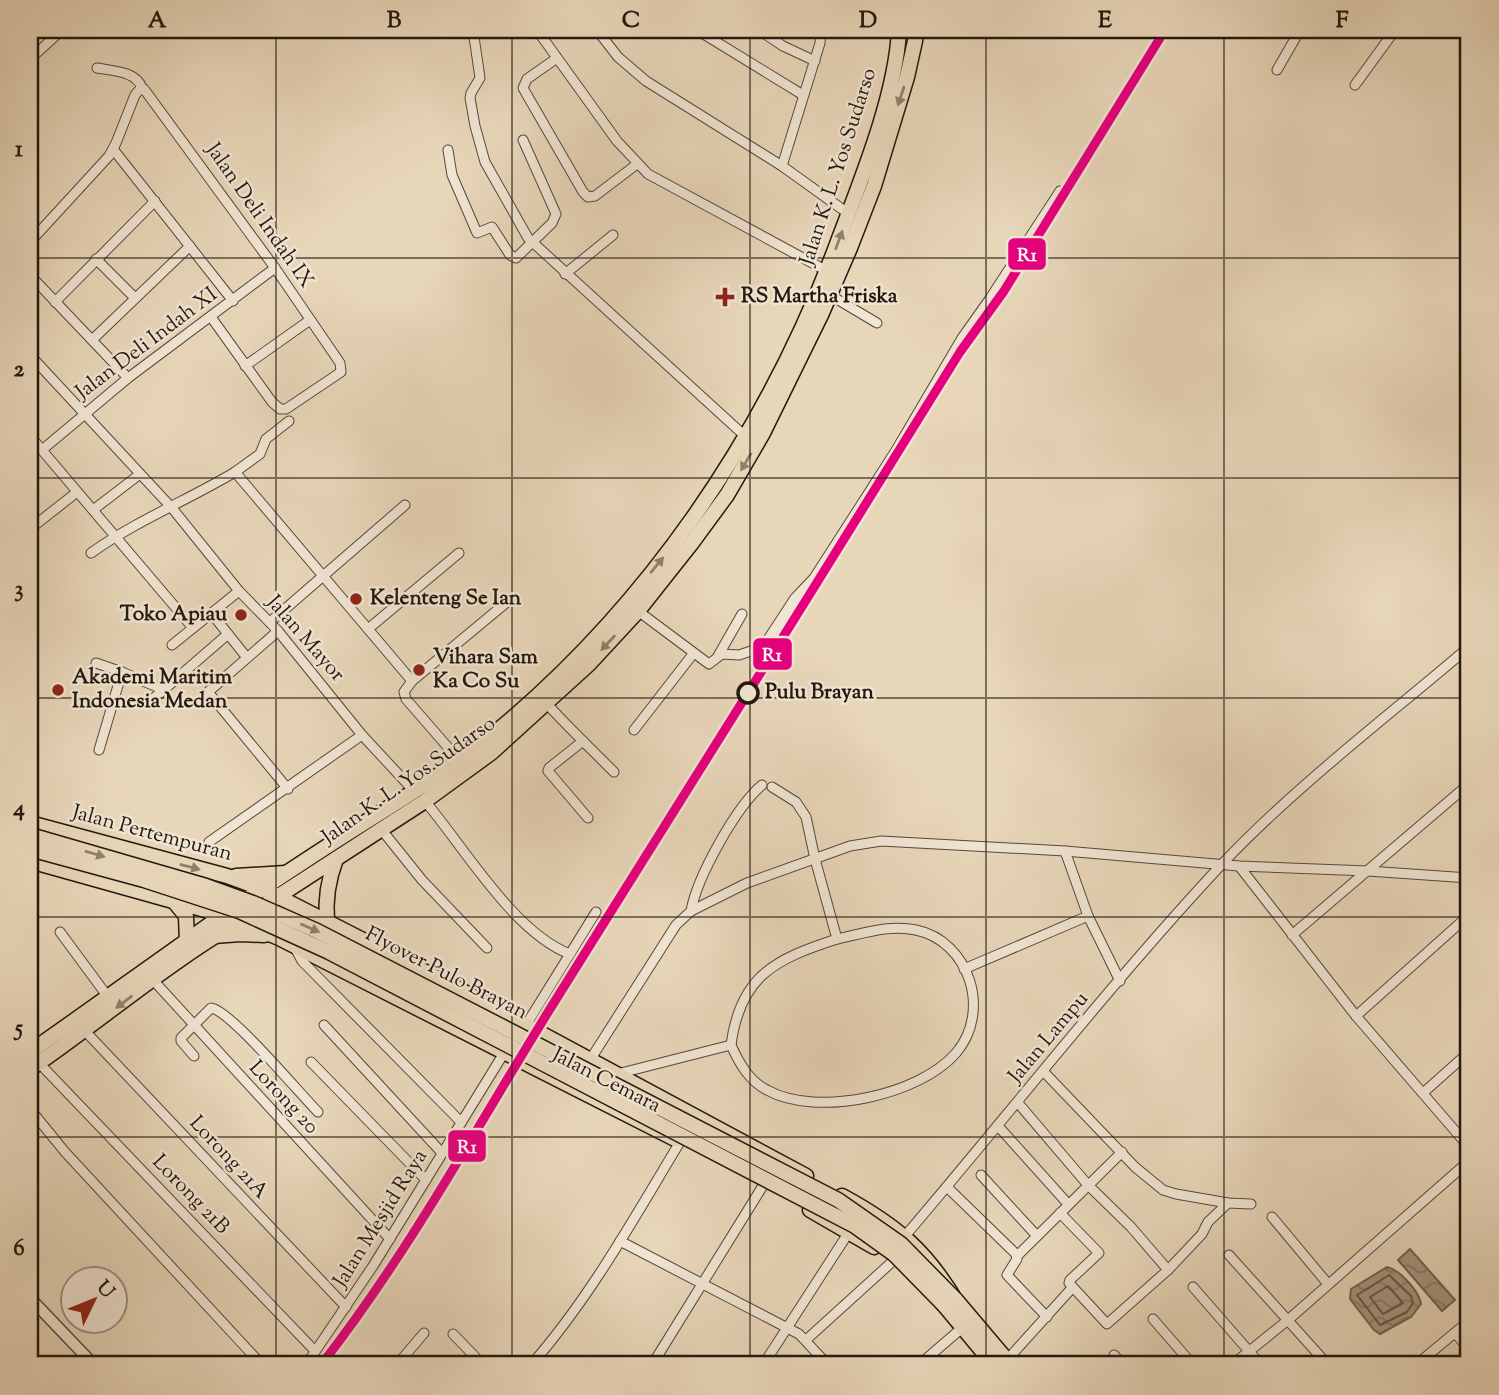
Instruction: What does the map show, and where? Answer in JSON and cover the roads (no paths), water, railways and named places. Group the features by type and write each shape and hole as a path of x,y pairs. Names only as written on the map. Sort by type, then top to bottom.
{"main road":[{"name":"Jalan K. L. Yos Sudarso","path":"33,1061 85,1031 214,936 381,829 510,719 580,654 629,601 680,537 723,476 783,369 849,214 884,107 898,49 899,30"},
{"name":"Jalan K. L. Yos Sudarso","path":"33,1061 108,997 263,888 491,753 589,664 638,611 727,495 763,433 830,295 874,186 907,77 916,30"},
{"name":"Jalan Pertempuran","path":"30,823 263,888"},
{"name":"Flyover Pulo Brayan","path":"30,835 218,890 253,903 354,950 838,1200 901,1244 953,1306"},
{"name":"Flyover Pulo Brayan","path":"30,849 144,880 239,911 329,952 855,1226 894,1254 953,1306"},
{"path":"327,921 328,880 336,859"},
{"path":"30,861 223,915"},
{"path":"227,876 287,873"},
{"name":"Jalan Cemara","path":"263,888 451,985 841,1195 905,1236 932,1265 962,1328 1004,1364"},
{"path":"173,900 186,916 187,942"},
{"name":"Jalan Cemara","path":"223,915 279,938 764,1184 849,1231 953,1306 1004,1364"},
{"path":"214,936 240,934 279,938"},
{"path":"405,1002 413,1001 423,992 426,978 422,970"},
{"path":"435,1017 433,1011 436,998 451,985"},
{"path":"650,1128 667,1119 669,1108 666,1101"}],"street":[{"path":"30,59 62,30"},
{"path":"473,30 480,78 470,99 485,162 532,242 746,437"},
{"path":"537,30 605,125 637,164 662,182 827,271"},
{"path":"597,30 618,57 639,76 782,166 849,214"},
{"path":"697,30 803,95"},
{"path":"759,30 783,46 815,61"},
{"path":"782,166 815,61 821,30"},
{"path":"1277,70 1300,30"},
{"path":"1355,85 1395,30"},
{"path":"557,58 527,79 523,88 583,192 588,197 595,196 637,164"},
{"path":"30,242 113,149 135,95 143,89 138,79 132,76 97,68"},
{"name":"Jalan Deli Indah IX","path":"143,89 275,268 342,366 338,376 286,409 281,409 272,402 245,366"},
{"path":"448,150 452,175 477,233 492,227 510,255 516,258 552,223 556,214 523,140"},
{"path":"113,149 233,301"},
{"path":"638,611 709,664 725,653 739,655 763,647 794,598 814,578 895,452 962,338 1060,191"},
{"path":"55,302 155,201"},
{"path":"565,274 613,234"},
{"path":"92,340 190,246"},
{"path":"96,259 135,298"},
{"name":"Jalan Deli Indah XI","path":"42,450 128,378 275,268"},
{"path":"30,275 128,378"},
{"path":"830,295 877,323"},
{"path":"211,317 245,366 310,320"},
{"name":"Jalan Mayor","path":"30,355 172,508 239,591 278,631 362,735 419,796 523,921 540,938 570,954"},
{"path":"91,553 115,536 172,508 235,472 260,454 266,439 289,421"},
{"path":"30,436 193,628"},
{"path":"235,472 412,681"},
{"path":"93,510 140,474"},
{"path":"30,529 77,492"},
{"path":"270,622 405,505"},
{"path":"368,629 459,553"},
{"path":"172,645 239,591"},
{"path":"460,760 404,696 404,692 412,681 507,602"},
{"path":"212,614 244,653"},
{"path":"718,656 742,614"},
{"path":"278,631 208,692 288,789"},
{"path":"153,699 228,634"},
{"name":"Jalan Lampu","path":"905,1236 1222,864 1275,811 1469,648"},
{"path":"634,730 693,654"},
{"path":"96,663 162,689"},
{"path":"99,750 122,672"},
{"path":"547,704 572,733 614,772"},
{"path":"209,842 362,735"},
{"path":"583,741 548,771 588,818"},
{"path":"1292,935 1469,784"},
{"path":"691,911 694,896 743,806 767,786 802,808 837,939"},
{"path":"381,829 422,880 487,948"},
{"path":"590,1060 676,925 691,911 747,883 860,844 881,841 1065,851 1239,866 1469,878"},
{"path":"1065,851 1088,916 1120,981"},
{"path":"1239,866 1356,1016 1469,1147"},
{"path":"526,1025 596,912"},
{"path":"1356,1016 1469,915"},
{"path":"964,969 1088,916"},
{"path":"900,928 917,930 943,941 954,950 973,987 971,1027 956,1053 940,1068 922,1078 866,1099 810,1102 767,1090 744,1069 732,1045 735,1018 742,1000 758,978 792,956 837,939 900,928"},
{"path":"60,932 108,997"},
{"path":"294,946 302,961 461,1122"},
{"name":"Lorong 20","path":"153,980 390,1239"},
{"path":"194,1056 180,1039 211,1008 223,1012 318,1112"},
{"path":"324,1025 442,1153"},
{"name":"Lorong 21A","path":"85,1031 346,1307"},
{"path":"615,1074 732,1045"},
{"path":"1423,1093 1469,1052"},
{"name":"Jalan Mesjid Raya","path":"306,1365 390,1239 504,1053"},
{"name":"Lorong 21B","path":"33,1061 315,1351"},
{"path":"311,1062 426,1180"},
{"path":"1044,1072 1142,1174 1163,1190 1228,1203 1251,1204"},
{"path":"1018,1103 1088,1185 1131,1227 1168,1270"},
{"path":"30,1109 65,1152 262,1365"},
{"path":"998,1126 1068,1204"},
{"path":"531,1365 562,1328 620,1241 680,1142"},
{"path":"1047,1317 1007,1275 1017,1256 1122,1152"},
{"path":"1232,1365 1288,1320 1469,1161"},
{"path":"981,1175 1037,1236"},
{"path":"652,1365 764,1184"},
{"path":"947,1187 1017,1256"},
{"path":"1060,1213 1099,1253 1070,1280 1072,1288 1107,1324 1168,1270 1202,1234 1208,1222 1228,1203"},
{"path":"1272,1217 1328,1284"},
{"path":"763,1365 849,1231"},
{"path":"620,1241 786,1327 806,1340 828,1365"},
{"path":"1229,1255 1328,1365"},
{"path":"806,1340 893,1261"},
{"path":"1193,1287 1261,1365"},
{"path":"1004,1364 1072,1288"},
{"path":"30,1298 94,1365"},
{"path":"1153,1320 1193,1365"},
{"path":"1416,1365 1469,1321"},
{"path":"919,1365 962,1328"},
{"path":"397,1365 424,1333"},
{"path":"1455,1333 1469,1349"},
{"path":"453,1334 477,1363"},
{"path":"1114,1356 1123,1365"}],"water":[{"path":"1410,1249 1455,1300 1442,1311 1398,1260"},
{"path":"1387,1267 1398,1272 1408,1282 1417,1293 1421,1304 1411,1317 1380,1334 1350,1299 1351,1289"}],"place":[{"name":"RS Martha Friska","path":"725,297"},
{"name":"Kelenteng Se Ian","path":"356,599"},
{"name":"Toko Apiau","path":"241,615"},
{"name":"Vihara Sam Ka Co Su","path":"419,670"},
{"name":"Akademi Maritim Indonesia Medan","path":"58,690"},
{"name":"Pulu Brayan","path":"748,693"}]}
